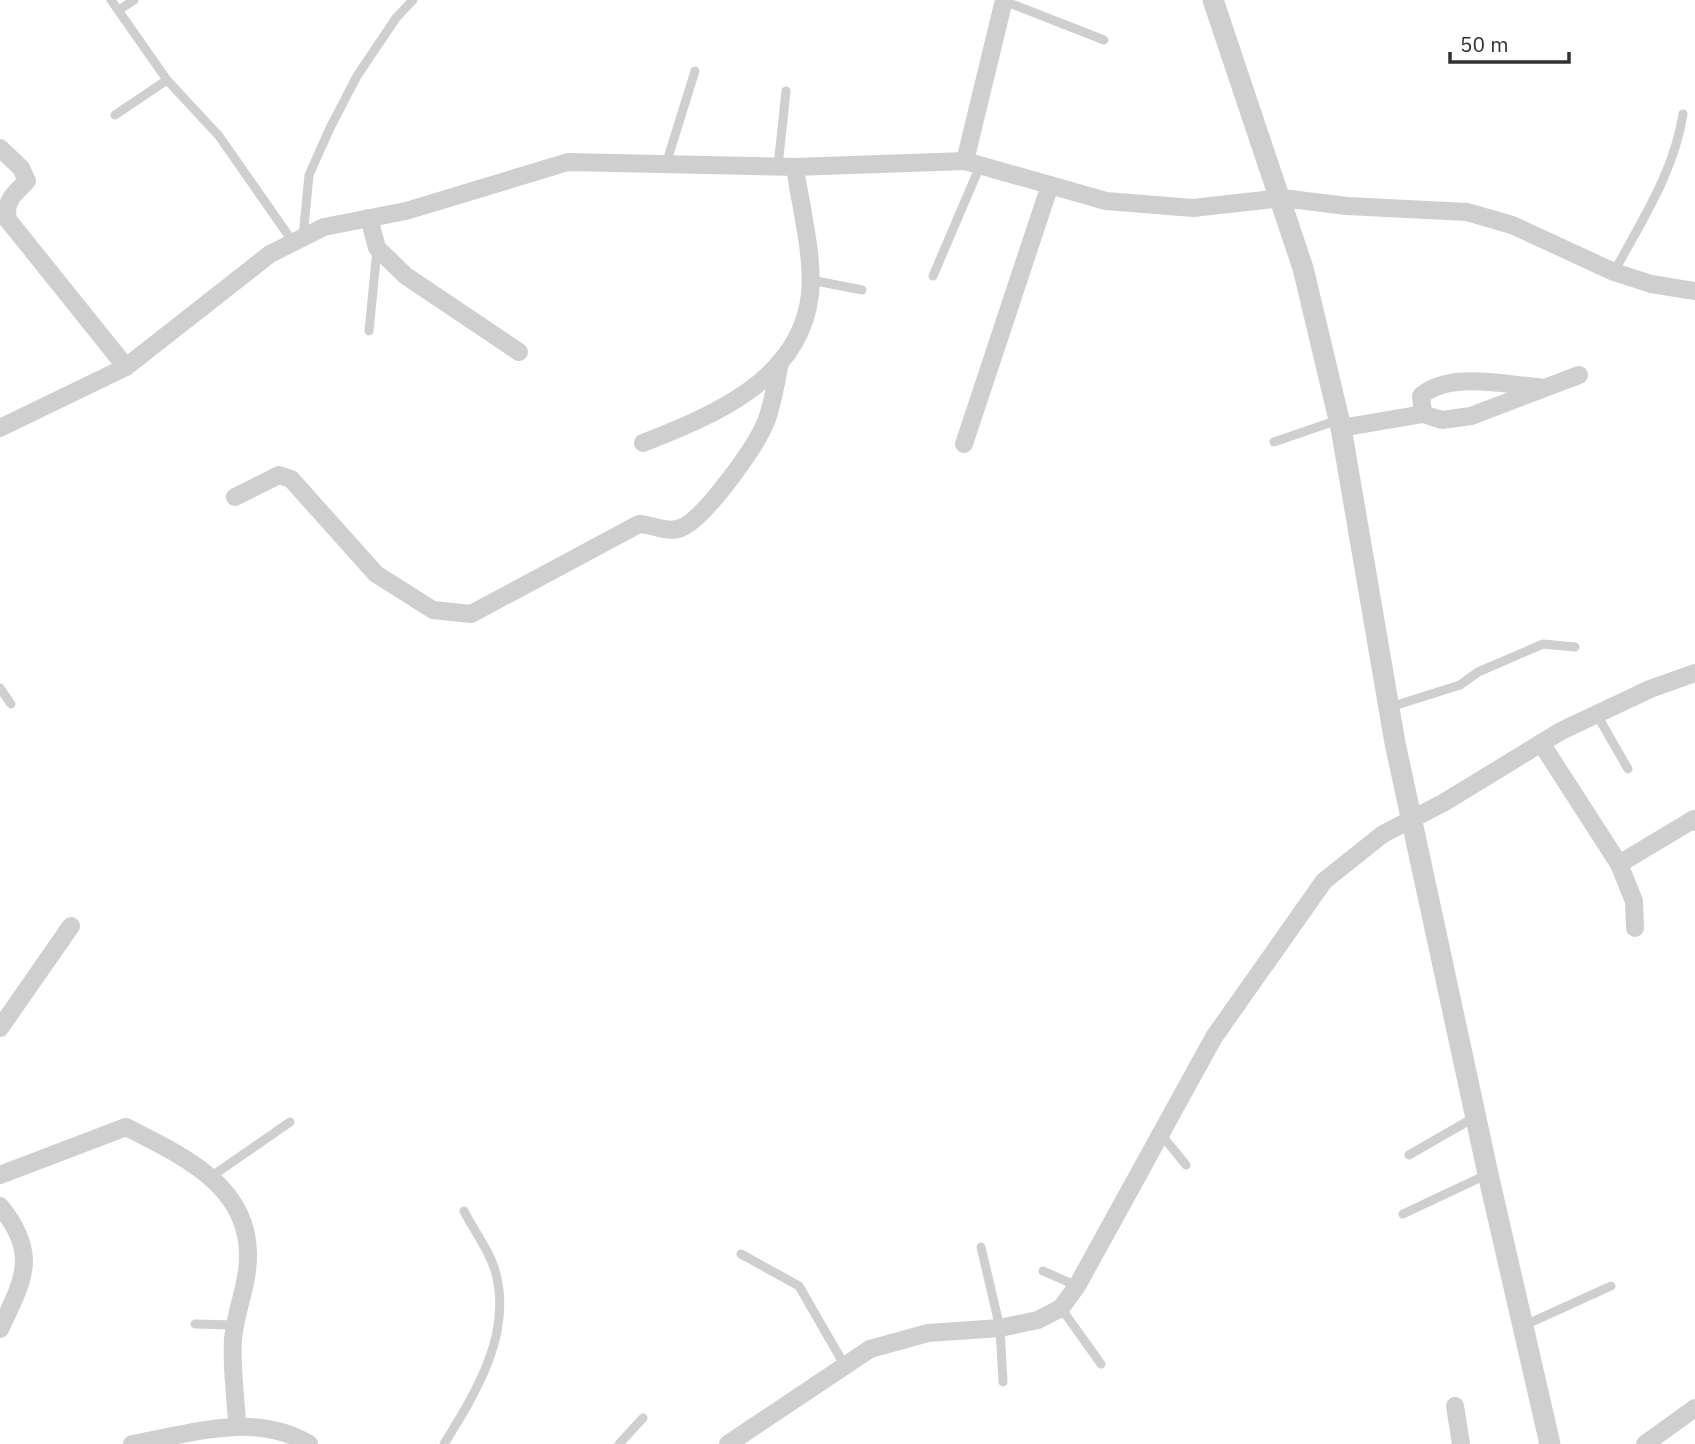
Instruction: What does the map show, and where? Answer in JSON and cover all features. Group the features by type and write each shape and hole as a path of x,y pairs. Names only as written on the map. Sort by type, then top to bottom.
{"street":[{"path":"1213,0 1282,198 1303,268 1340,424 1389,708 1488,1174 1550,1444"},
{"path":"973,164 1004,1"},
{"path":"0,148 21,168 27,181 8,200 8,220 126,367"},
{"path":"0,428 126,367 270,254 324,227 406,211 568,162 787,166 973,164 1106,201 1193,208 1282,198 1347,206 1467,212 1512,225 1614,272 1651,284 1695,291"},
{"path":"643,443 711,416 758,384 793,344 806,311 811,280 787,166"},
{"path":"964,444 1050,185"},
{"path":"369,218 377,248 406,276 519,352"},
{"path":"235,497 279,475 291,479 376,574 433,610 471,614 639,524 664,530 685,526 706,508 748,454 765,424 780,362"},
{"path":"1340,424 1423,414 1442,420 1471,416 1579,375"},
{"path":"1423,414 1421,396 1429,389 1446,383 1543,387"},
{"path":"728,1444 870,1349 928,1333 1000,1328 1038,1320 1061,1308 1077,1286 1159,1132 1214,1037 1324,881 1382,834 1443,803 1541,743 1650,689 1695,673"},
{"path":"1541,743 1619,864 1634,901 1635,928"},
{"path":"1619,864 1694,819 1695,822"},
{"path":"0,1028 71,926"},
{"path":"0,1175 126,1127 187,1159 212,1176 226,1194 246,1242 248,1270 235,1325 237,1425"},
{"path":"0,1206 20,1236 26,1263 22,1284 0,1329"},
{"path":"1455,1406 1461,1444"},
{"path":"1645,1444 1695,1408"},
{"path":"132,1444 237,1425 265,1428 309,1444"}],"lane":[{"path":"111,0 167,80 219,136 298,240"},
{"path":"119,10 134,0"},
{"path":"298,240 309,175 330,128 357,76 396,18 413,0"},
{"path":"1004,1 1104,40"},
{"path":"666,164 695,71"},
{"path":"115,115 167,80"},
{"path":"786,91 787,166"},
{"path":"1614,272 1664,180 1679,141 1684,114"},
{"path":"933,276 973,164"},
{"path":"369,331 377,248"},
{"path":"811,280 862,290"},
{"path":"1274,442 1340,424"},
{"path":"1389,708 1460,685 1478,672 1543,644 1575,647"},
{"path":"0,688 11,704"},
{"path":"1597,715 1628,769"},
{"path":"1409,1155 1477,1116"},
{"path":"212,1176 290,1122"},
{"path":"1159,1132 1186,1165"},
{"path":"1403,1214 1488,1174"},
{"path":"444,1444 481,1379 493,1352 501,1301 496,1271 464,1211"},
{"path":"981,1247 1000,1328 1003,1382"},
{"path":"741,1254 799,1286 845,1366"},
{"path":"1043,1271 1077,1286"},
{"path":"1523,1326 1611,1286"},
{"path":"1061,1308 1101,1364"},
{"path":"195,1324 235,1325"},
{"path":"619,1444 643,1418"}]}
